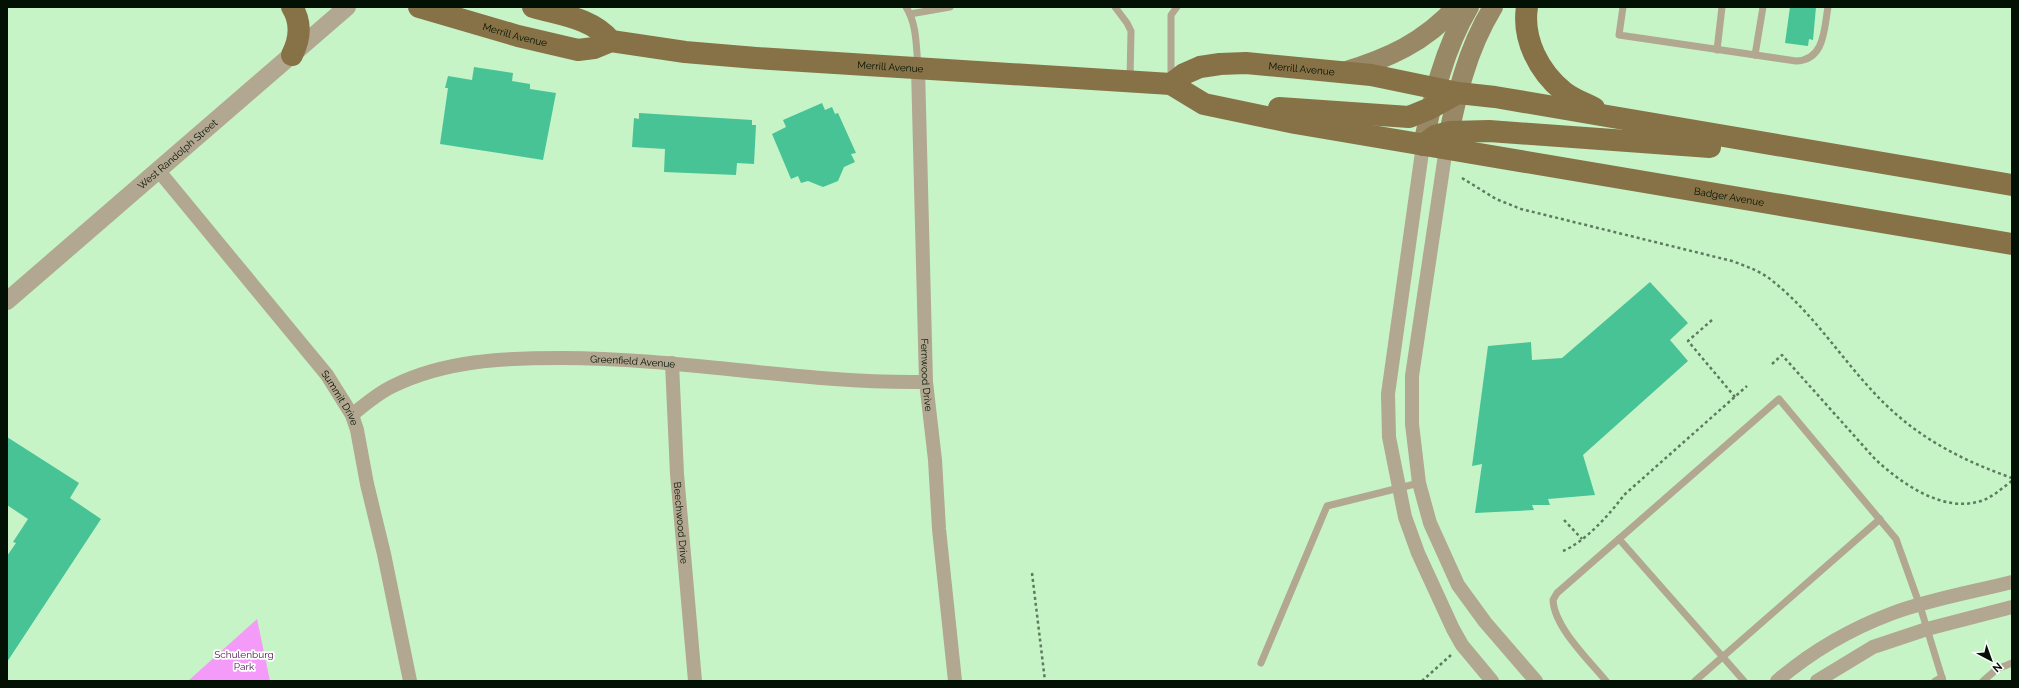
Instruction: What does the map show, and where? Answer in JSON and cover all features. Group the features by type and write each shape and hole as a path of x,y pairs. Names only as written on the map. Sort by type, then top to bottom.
{"main road":[{"path":"292,7 297,17 300,31 298,44 292,55"},
{"name":"Merrill Avenue","path":"419,7 561,47 584,50 611,42 718,55 1130,80 1171,84 1193,99 1213,106 1423,145 1448,140"},
{"path":"534,7 586,22 598,28 611,42"},
{"path":"1343,72 1378,61 1417,41 1437,27 1456,7"},
{"path":"1423,145 1433,98 1446,59 1469,7"},
{"path":"1493,7 1473,43 1458,93 1448,140 1496,132 1708,147 1755,142"},
{"path":"1528,7 1526,22 1529,40 1538,60 1550,78 1571,97 1611,117"},
{"name":"Merrill Avenue","path":"1171,84 1194,69 1220,64 1246,64 1343,72 1392,79 1433,98 1458,93"},
{"path":"1458,93 1495,97 2012,185"},
{"path":"1213,106 1318,110 1405,117 1414,115 1433,98"},
{"name":"Badger Avenue","path":"1448,140 2012,244"}],"street":[{"name":"West Randolph Street","path":"7,301 347,7"},
{"name":"Fernwood Drive","path":"918,68 926,382 935,460 939,529 954,681"},
{"path":"1448,140 1412,376 1412,424 1419,482 1430,523 1458,585 1485,622 1536,681"},
{"path":"1423,145 1388,394 1389,437 1405,517 1418,553 1446,617 1462,645 1492,681"},
{"name":"Summit Drive","path":"158,170 327,375 352,416 357,430 367,484 384,554 410,681"},
{"name":"Greenfield Avenue","path":"352,416 393,386 429,372 465,363 523,358 630,359 836,380 926,382"},
{"name":"Beechwood Drive","path":"672,363 677,474 695,681"},
{"path":"1777,681 1810,655 1856,629 1894,613 2012,582"},
{"path":"1817,681 1873,647 1927,629 2012,607"}],"lane":[{"path":"906,7 910,14 916,40 918,68"},
{"path":"910,14 950,7"},
{"path":"1115,7 1131,31 1130,80"},
{"path":"1171,84 1171,16 1177,7"},
{"path":"1623,7 1619,35 1796,61 1810,59 1820,46 1828,7"},
{"path":"1717,50 1722,7"},
{"path":"1755,55 1763,7"},
{"path":"1606,681 1561,624 1555,614 1553,600 1557,593 1779,399 1880,519 1899,546 1920,606 1942,679 1935,681"},
{"path":"1261,663 1327,506 1419,482"},
{"path":"1695,681 1880,519"},
{"path":"1620,539 1744,681"},
{"path":"1983,681 1997,670 2012,663"}],"path":[{"path":"1462,178 1496,198 1521,209 1732,261 1757,270 1775,282 1799,305 1851,367 1886,405 1908,424 1932,442 1972,463 2012,478"},
{"path":"1712,320 1688,342 1735,397"},
{"path":"1772,364 1782,355 1889,473 1933,498 1950,504 1971,503 1990,497 2012,481"},
{"path":"1563,551 1573,546 1582,538 1613,510 1624,495 1747,386"},
{"path":"1564,520 1582,538"},
{"path":"1032,573 1045,681"},
{"path":"1422,681 1456,651"}],"green space":[{"name":"Schulenburg Park","path":"257,619 270,681 188,681"}],"building":[{"path":"1790,7 1816,7 1813,40 1809,39 1808,46 1785,43"},
{"path":"474,67 513,73 512,81 530,84 530,89 556,93 543,160 440,144 448,88 445,88 448,76 472,80"},
{"path":"822,103 825,110 832,107 835,114 838,113 856,153 851,154 855,162 844,167 838,181 823,187 808,181 801,183 798,176 791,179 772,134 786,127 783,120"},
{"path":"639,113 752,120 752,125 756,125 754,164 737,163 736,175 664,172 665,149 632,147 634,118 639,119"},
{"path":"1650,282 1688,323 1670,340 1688,361 1583,455 1595,495 1548,499 1550,505 1532,505 1534,510 1475,513 1482,464 1472,466 1488,346 1531,342 1532,360 1562,358"},
{"path":"7,437 79,483 70,498 101,519 7,662 7,556 16,543 13,542 28,519 7,505"}]}
